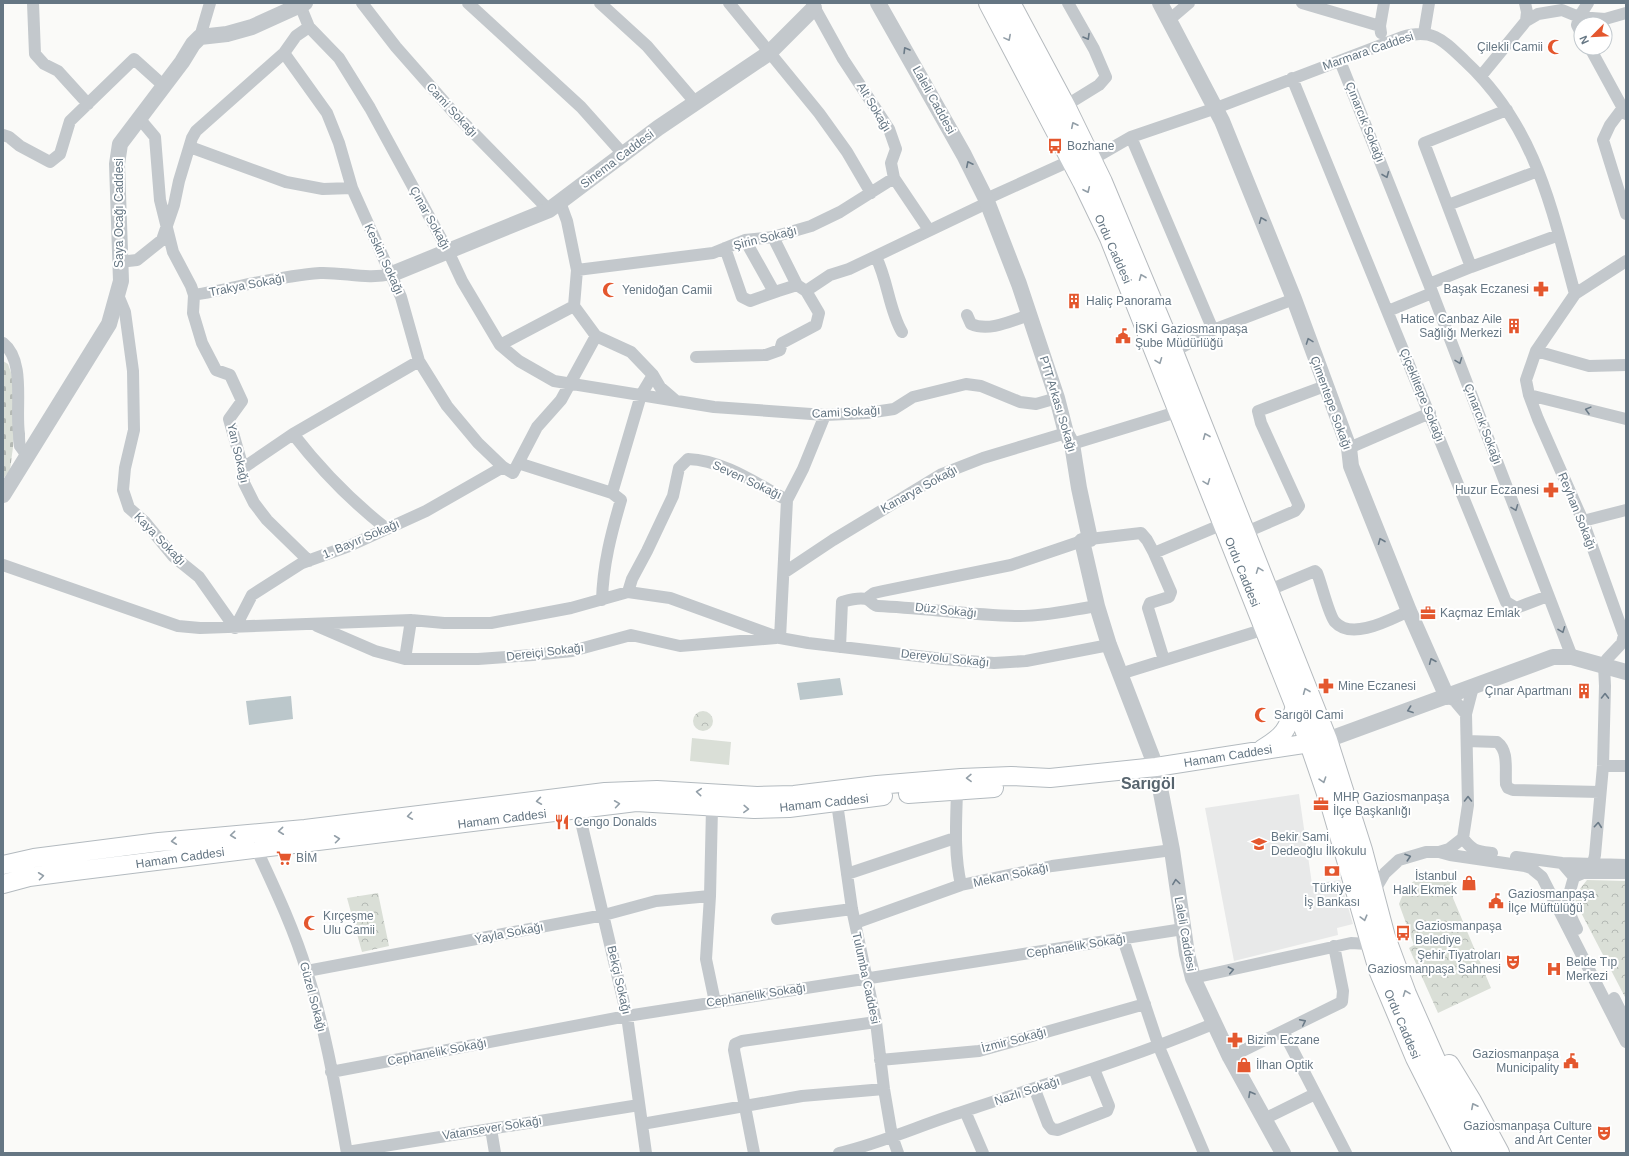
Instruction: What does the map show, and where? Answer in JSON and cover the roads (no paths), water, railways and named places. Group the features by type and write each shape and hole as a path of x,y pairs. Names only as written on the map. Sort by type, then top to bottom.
{"main road":[{"name":"Ordu Caddesi","path":"989,3 1126,239 1173,352 1267,591 1318,742 1350,810 1412,1030 1464,1153"},
{"name":"Ordu Caddesi","path":"1010,3 1065,106 1081,160 1295,707 1318,742 1332,808 1372,949 1412,1030 1481,1153"},
{"path":"1259,751 1274,742 1287,729 1295,707"},
{"name":"Hamam Caddesi","path":"578,802 636,802 712,808 775,808 837,796 961,778 1011,776 1050,778 1156,767 1318,742"},
{"name":"Hamam Caddesi","path":"3,884 29,877 215,846 578,802 627,791 656,790 757,796 837,796 957,792 1017,787 1050,778"},
{"name":"Hamam Caddesi","path":"3,865 34,858 160,842 215,846"},
{"path":"1412,1030 1412,1073 1425,1107 1449,1153"},
{"path":"1412,1030 1458,1079 1499,1153"}],"street":[{"path":"33,3 35,54 44,64 58,72 88,104"},
{"path":"119,262 137,260 162,240 192,138 196,131 284,53 296,36 309,27 302,4 252,27 227,34 200,37 210,3"},
{"name":"Cami Sokağı","path":"362,3 396,47 455,114 555,206 567,221 577,270 574,306"},
{"path":"468,3 581,107 623,154"},
{"path":"600,3 646,46 695,102"},
{"path":"729,3 768,53 819,113 847,152 871,193"},
{"name":"Laleli Caddesi","path":"878,3 964,155 987,201"},
{"path":"1065,106 1099,85 1106,77 1094,48 1068,3"},
{"name":"Çimentepe Sokağı","path":"1160,3 1216,108 1294,299 1349,448 1351,466 1409,611 1447,697"},
{"path":"1169,20 1189,3"},
{"path":"1302,3 1316,4 1380,26"},
{"path":"1384,3 1380,26 1384,44"},
{"path":"1424,33 1429,3"},
{"path":"1525,3 1527,12 1526,21"},
{"path":"1581,16 1588,3"},
{"name":"Sinema Caddesi","path":"392,274 555,206 695,102 768,53 813,5"},
{"name":"Alt Sokağı","path":"813,5 843,59 889,129 896,149 891,163 894,178 929,230"},
{"path":"1481,76 1526,21 1538,14 1562,10 1577,16"},
{"path":"1613,17 1626,13"},
{"name":"Çınar Sokağı","path":"309,27 339,58 370,108 448,251 462,281 500,345 519,362 554,381 570,384"},
{"name":"Marmara Caddesi","path":"725,248 742,297 750,301 778,291 801,288 876,256 987,201 1131,137 1216,108 1384,44 1414,34 1424,33 1432,35 1449,46 1481,76 1507,110 1524,136 1551,204 1575,294"},
{"name":"Saya Ocağı Caddesi","path":"3,495 109,324 121,281 119,262 117,164 120,144 164,86 193,44 200,37"},
{"name":"Keskin Sokağı","path":"284,53 327,113 339,143 352,188 381,254 392,274 401,297 419,361 447,406 478,443 511,468"},
{"path":"1595,56 1624,112 1610,125 1603,140 1626,214"},
{"path":"3,135 9,137 20,146 50,162 60,154 70,122 103,87 134,59 164,86"},
{"name":"Çınarcık Sokağı","path":"1340,60 1431,289 1572,657"},
{"name":"Çiçeklitepe Sokağı","path":"1292,78 1506,602 1516,608 1548,596"},
{"path":"1471,267 1424,144 1507,110"},
{"name":"Trakya Sokağı","path":"139,118 155,137 160,200 173,252 191,286 194,295 298,275 322,273 381,277 392,274"},
{"path":"1131,137 1213,330"},
{"path":"190,147 286,182 323,188 352,188"},
{"path":"1448,205 1538,171"},
{"name":"Şirin Sokağı","path":"577,270 713,253 746,240 773,237 811,226 871,193 894,178"},
{"name":"PTT Arkası Sokağı","path":"987,201 1016,276 1069,438 1079,488 1097,606 1109,645 1156,767"},
{"path":"1388,311 1471,267 1559,235"},
{"path":"696,357 758,356 780,350 782,343 816,325 819,313 801,288 773,237"},
{"path":"746,240 773,290 778,291"},
{"path":"876,256 884,272 895,321 902,332"},
{"path":"1575,294 1626,261"},
{"name":"Reyhan Sokağı","path":"1575,294 1536,352 1526,380 1529,395 1538,419 1583,521 1625,634 1622,643 1607,659 1604,665"},
{"name":"Kaya Sokağı","path":"118,295 125,312 133,371 134,430 125,468 123,490 129,508 144,522 173,556 199,578 235,628"},
{"name":"Yan Sokağı","path":"194,295 193,313 202,343 216,370 230,376 242,401 229,419 243,468 244,483 254,503 267,520 309,560"},
{"path":"1173,352 1213,330 1294,299"},
{"path":"500,345 574,306 596,336 632,352 653,376 660,387 675,400"},
{"path":"967,315 971,324 979,328 1002,325 1029,315"},
{"path":"596,336 561,400 537,428 511,468 612,493 621,500 609,540 603,573 602,600"},
{"path":"3,343 11,351 16,364 18,386 17,422 19,440 20,446 28,456"},
{"path":"1536,352 1590,366 1626,365"},
{"path":"243,468 293,434 419,361"},
{"path":"612,493 641,395 653,376"},
{"name":"Cami Sokağı","path":"570,384 714,407 825,415 867,413 894,409 913,397 966,384 981,386 1020,402 1036,404 1057,398"},
{"path":"1244,533 1295,511 1299,506 1261,423 1258,411 1325,386"},
{"path":"1529,395 1626,420"},
{"name":"Kanarya Sokağı","path":"785,572 839,536 942,474 983,458 1180,411"},
{"path":"1349,448 1430,413"},
{"name":"Seven Sokağı","path":"628,592 632,579 673,496 679,468 688,459 709,462 738,474 787,500 803,469 825,415"},
{"path":"293,434 314,461 354,503 386,529"},
{"name":"1. Bayır Sokağı","path":"235,628 252,594 302,563 350,546 426,511 511,468"},
{"path":"3,565 178,626 235,628 411,620 444,623 491,623 571,608 628,592 670,598 780,638 785,572 787,500"},
{"path":"1583,521 1626,510"},
{"path":"1154,553 1223,524"},
{"path":"866,599 874,593 1011,565 1086,540 1141,532 1154,553 1171,592 1169,597 1150,603 1148,608 1164,660"},
{"path":"1267,591 1315,571 1334,621 1342,627 1367,629 1409,611"},
{"name":"Düz Sokağı","path":"840,647 842,602 851,599 866,599 876,606 916,607 949,612 1016,616 1057,613 1097,606"},
{"path":"405,659 411,620"},
{"name":"Dereiçi Sokağı","path":"313,624 375,651 405,659 478,659 533,655 572,650 631,635 680,646 780,638"},
{"path":"1120,674 1265,628"},
{"name":"Dereyolu Sokağı","path":"780,638 840,647 994,663 1026,661 1109,645"},
{"path":"1318,742 1447,697 1553,657 1572,657 1626,672"},
{"path":"1593,864 1603,766 1605,686 1604,665"},
{"path":"1473,687 1466,714 1468,805 1464,838 1469,847 1476,850 1562,863 1626,865"},
{"path":"1447,697 1455,701 1466,714"},
{"path":"1467,741 1497,742 1501,745 1505,750 1505,774 1508,788 1513,790 1600,792"},
{"path":"1603,766 1626,766"},
{"name":"Laleli Caddesi","path":"1156,767 1172,850 1183,929 1193,978 1213,1024 1283,1153"},
{"path":"957,792 957,868 961,886"},
{"name":"Tulumba Caddesi","path":"837,796 852,909 876,1022 884,1089 892,1136 898,1153"},
{"name":"Bekçi Sokağı","path":"578,802 627,1016 638,1105 646,1153"},
{"path":"712,808 710,896 706,959 715,1002"},
{"path":"847,874 956,838"},
{"path":"1439,852 1449,849 1464,838"},
{"name":"Güzel Sokağı","path":"255,841 288,918 307,971 319,1013 332,1072 347,1153"},
{"name":"Mekan Sokağı","path":"855,923 961,886 1052,866 1172,850"},
{"path":"1373,894 1385,873 1399,860 1426,852 1439,852 1531,868 1542,877 1548,890 1626,1022"},
{"path":"1542,877 1543,872 1562,863"},
{"path":"1562,863 1572,882 1567,902 1568,909 1587,957"},
{"path":"1548,890 1562,890 1583,872 1626,873"},
{"name":"Yayla Sokağı","path":"307,971 604,915 656,901 710,896"},
{"path":"777,919 852,909"},
{"name":"Cephanelik Sokağı","path":"332,1072 627,1016 867,977 1183,929"},
{"path":"1123,939 1159,1047 1204,1153"},
{"path":"1193,978 1334,946 1362,943 1368,944 1372,949"},
{"path":"1230,1057 1284,1032 1342,1002 1343,991 1334,946"},
{"path":"1595,971 1626,1042"},
{"name":"İzmir Sokağı","path":"880,1060 979,1050 1145,1004"},
{"path":"754,1153 746,1105 734,1050 735,1044 742,1041 876,1022"},
{"name":"Nazlı Sokağı","path":"838,1153 1034,1090 1159,1047 1213,1024"},
{"path":"1284,1032 1345,1152"},
{"path":"1034,1090 1048,1124 1052,1129 1058,1130 1107,1111 1109,1106 1094,1069"},
{"path":"642,1124 802,1096 884,1089"},
{"path":"1264,1119 1315,1094"},
{"name":"Vatansever Sokağı","path":"347,1153 638,1105"},
{"path":"965,1111 983,1153"},
{"path":"491,1129 495,1153"}],"place":[{"name":"Çilekli Camii","path":"1555,47"},
{"name":"Bozhane","path":"1055,146"},
{"name":"Başak Eczanesi","path":"1541,289"},
{"name":"Yenidoğan Camii","path":"610,290"},
{"name":"Haliç Panorama","path":"1074,301"},
{"name":"Hatice Canbaz Aile Sağlığı Merkezi","path":"1514,326"},
{"name":"İSKİ Gaziosmanpaşa Şube Müdürlüğü","path":"1123,336"},
{"name":"Huzur Eczanesi","path":"1551,490"},
{"name":"Kaçmaz Emlak","path":"1428,613"},
{"name":"Mine Eczanesi","path":"1326,686"},
{"name":"Çınar Apartmanı","path":"1584,691"},
{"name":"Sarıgöl Cami","path":"1262,715"},
{"name":"MHP Gaziosmanpaşa İlçe Başkanlığı","path":"1321,804"},
{"name":"Cengo Donalds","path":"562,822"},
{"name":"Bekir Sami Dedeoğlu İlkokulu","path":"1259,844"},
{"name":"BİM","path":"284,858"},
{"name":"Türkiye İş Bankası","path":"1332,871"},
{"name":"İstanbul Halk Ekmek","path":"1469,883"},
{"name":"Gaziosmanpaşa İlçe Müftülüğü","path":"1496,901"},
{"name":"Kırçeşme Ulu Camii","path":"311,923"},
{"name":"Gaziosmanpaşa Belediye","path":"1403,933"},
{"name":"Şehir Tiyatroları Gaziosmanpaşa Sahnesi","path":"1513,962"},
{"name":"Belde Tıp Merkezi","path":"1554,969"},
{"name":"Bizim Eczane","path":"1235,1040"},
{"name":"Gaziosmanpaşa Municipality","path":"1571,1061"},
{"name":"İlhan Optik","path":"1244,1065"},
{"name":"Gaziosmanpaşa Culture and Art Center","path":"1604,1133"}],"district":[{"name":"Sarıgöl","path":"1148,783"}]}
